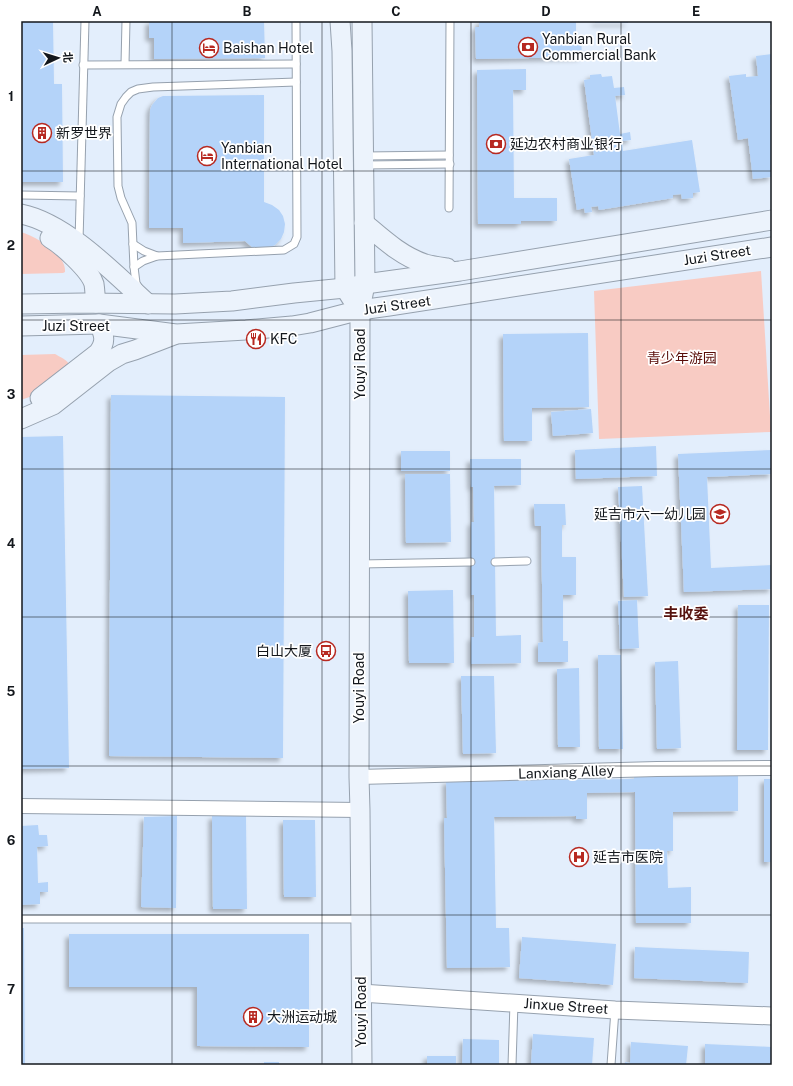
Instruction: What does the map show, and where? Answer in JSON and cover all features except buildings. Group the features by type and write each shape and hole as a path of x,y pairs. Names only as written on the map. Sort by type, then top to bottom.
{"main road":[{"path":"340,21 342,51 345,288"},
{"name":"Youyi Road","path":"362,21 364,284 360,310 359,777 362,1065"},
{"path":"21,214 43,221 79,244 148,304"},
{"name":"Juzi Street","path":"21,304 175,304 232,301 345,288 772,220"},
{"path":"364,223 388,244 414,260 460,270"},
{"path":"21,226 40,232 68,252 89,274 94,283 96,303"},
{"name":"Juzi Street","path":"21,326 99,324 176,334 292,326 310,323 360,310 772,247"},
{"name":"Youyi Road","path":"345,288 360,310"},
{"path":"21,406 46,395 98,353 103,346 104,338 99,324"},
{"path":"21,419 53,405 108,362 122,354 176,334"}],"street":[{"name":"Lanxiang Alley","path":"359,777 657,769 772,768"},
{"path":"21,806 360,810"},
{"name":"Jinxue Street","path":"361,993 514,1002 615,1010 772,1016"}],"lane":[{"path":"79,244 85,21"},
{"path":"125,64 126,21"},
{"path":"134,267 157,256 284,250 294,244 297,237 296,21"},
{"path":"449,208 450,21"},
{"path":"84,65 296,64"},
{"path":"148,304 136,283 132,223 121,198 118,186 117,117 121,104 126,96 138,89 153,86 296,82"},
{"path":"363,161 449,155"},
{"path":"363,161 450,164"},
{"path":"21,194 80,196"},
{"path":"133,244 144,252 157,256"},
{"path":"495,562 527,561"},
{"path":"360,564 471,562"},
{"path":"21,919 361,919"},
{"path":"512,1065 514,1002"},
{"path":"611,1065 615,1010"}],"green space":[{"path":"21,232 42,242 55,252 61,258 65,272 21,274"},
{"name":"青少年游园","path":"761,271 771,432 599,439 594,291"},
{"path":"55,354 65,359 69,364 35,395 21,400 21,355"}],"place":[{"name":"Yanbian Rural Commercial Bank","path":"528,47"},
{"name":"Baishan Hotel","path":"209,48"},
{"name":"新罗世界","path":"42,133"},
{"name":"延边农村商业银行","path":"496,144"},
{"name":"Yanbian International Hotel","path":"207,156"},
{"name":"KFC","path":"256,339"},
{"name":"延吉市六一幼儿园","path":"720,514"},
{"name":"白山大厦","path":"326,651"},
{"name":"延吉市医院","path":"579,857"},
{"name":"大洲运动城","path":"253,1017"}],"district":[{"name":"丰收委","path":"686,613"}]}
